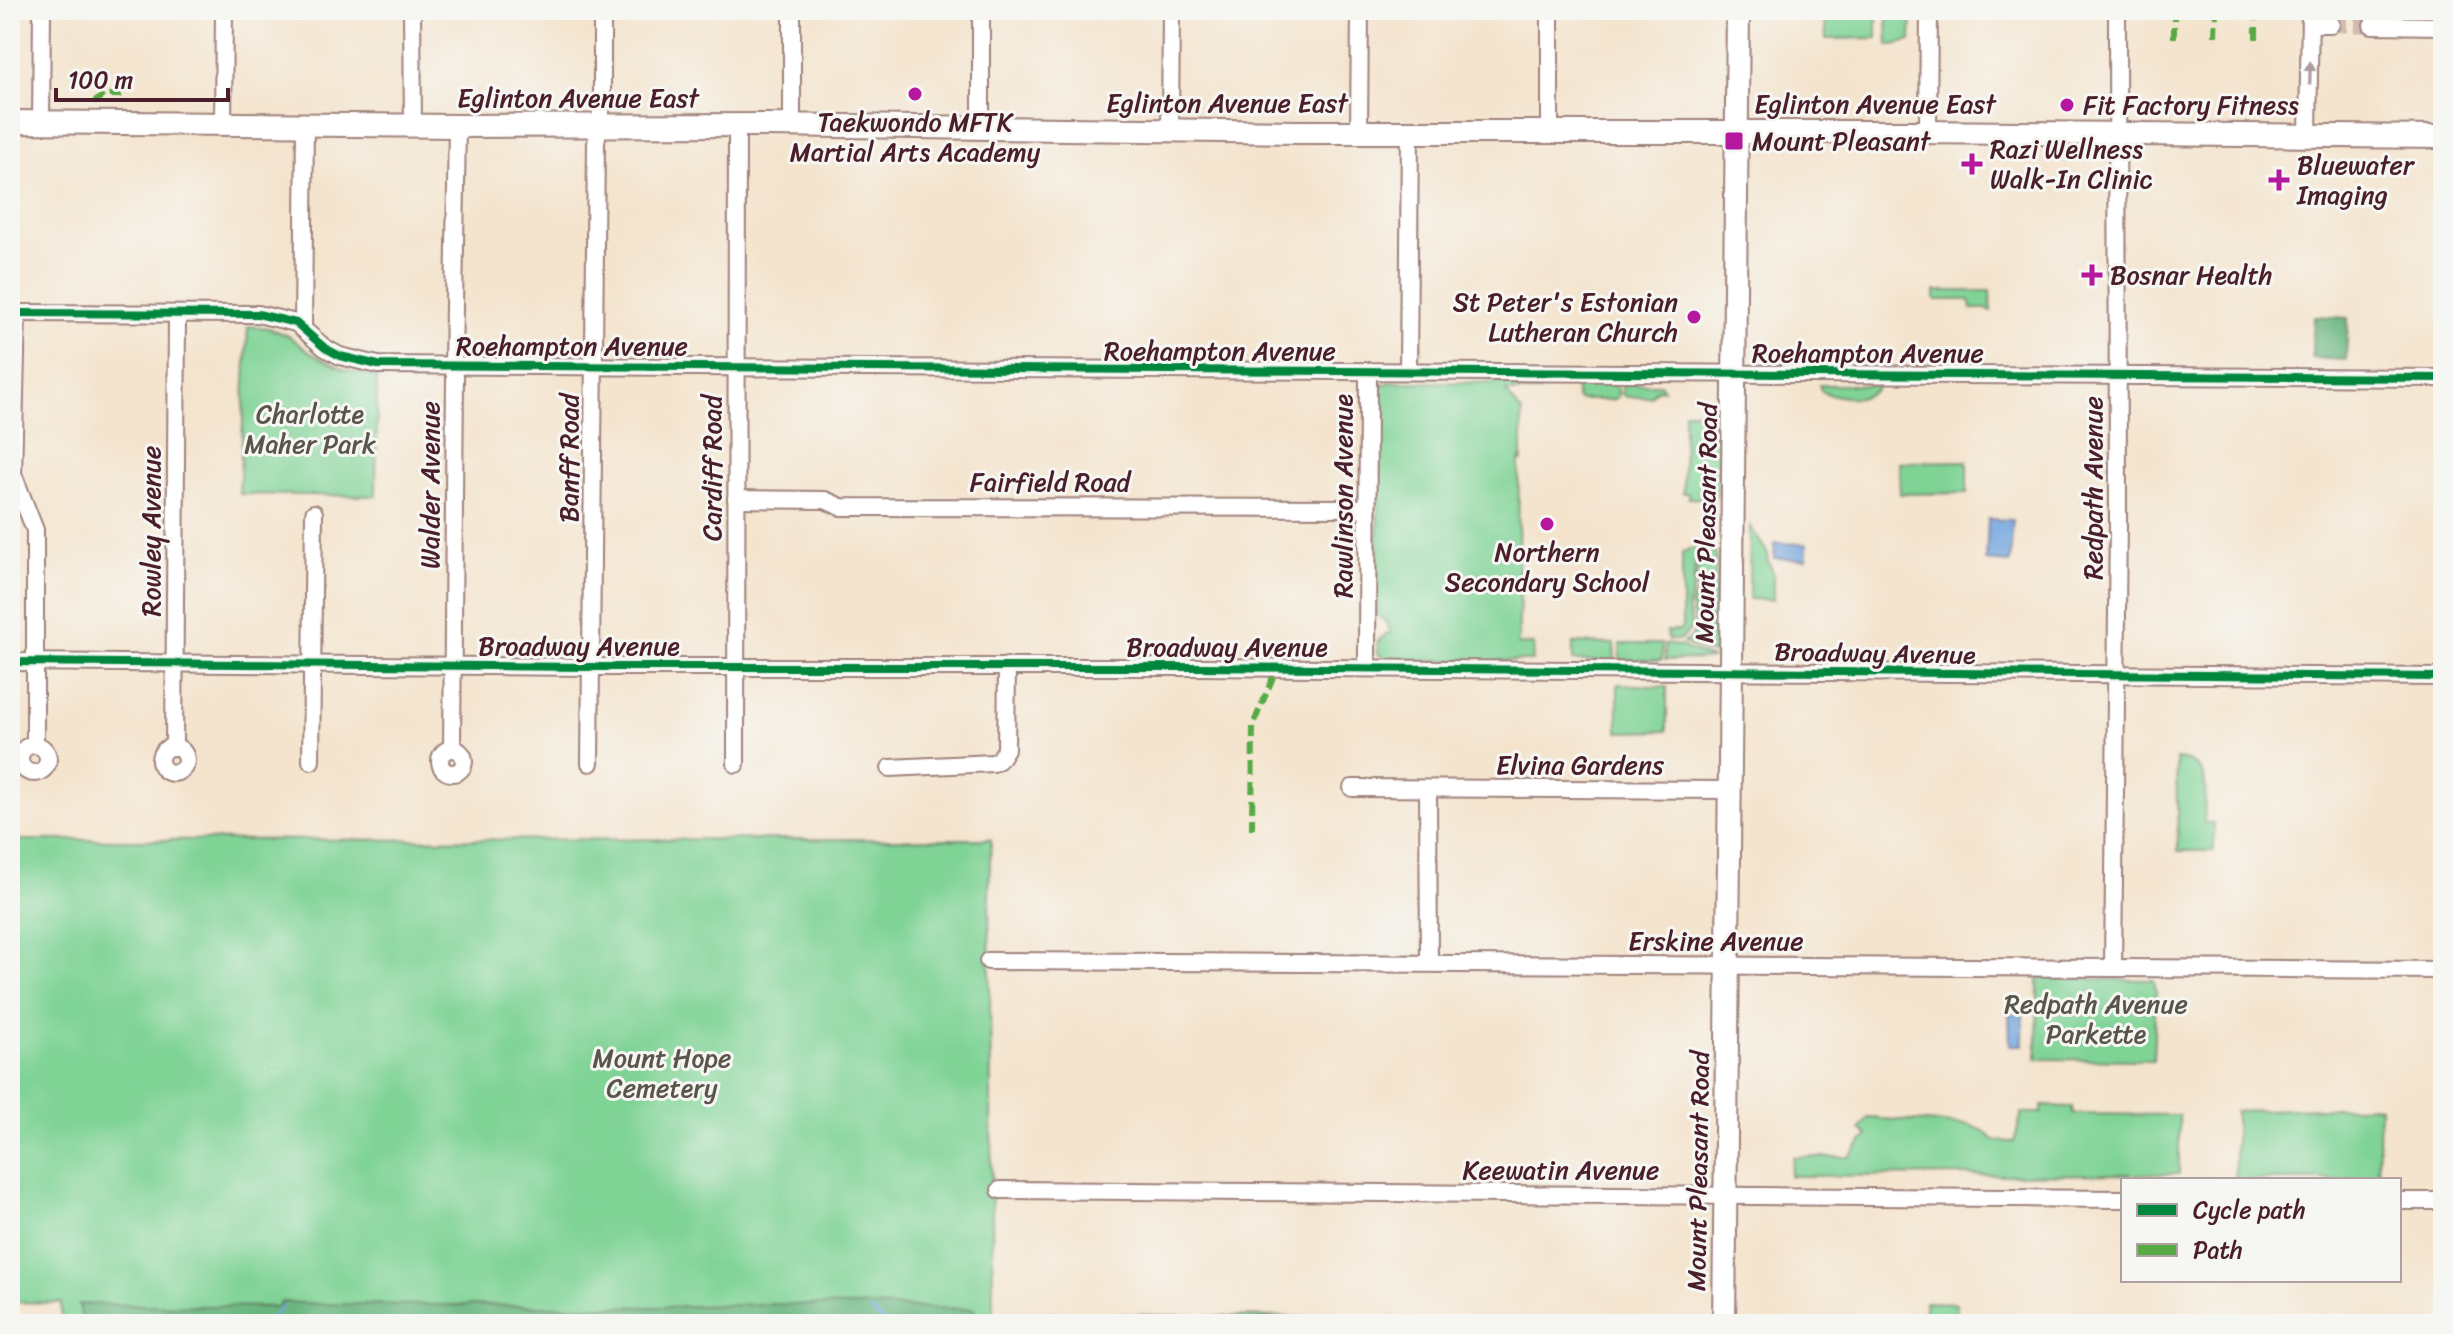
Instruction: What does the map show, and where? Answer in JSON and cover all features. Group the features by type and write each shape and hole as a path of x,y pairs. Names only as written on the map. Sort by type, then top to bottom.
{"main road":[{"name":"Mount Pleasant Road","path":"1724,1324 1738,10"},
{"name":"Eglinton Avenue East","path":"10,122 2443,137"}],"street":[{"path":"41,122 42,10"},
{"path":"223,125 224,10"},
{"path":"412,10 413,126"},
{"name":"Banff Road","path":"590,763 602,10"},
{"path":"792,10 792,125"},
{"path":"981,10 981,129"},
{"path":"1170,130 1171,10"},
{"path":"1359,132 1360,10"},
{"path":"1550,10 1550,132"},
{"path":"1928,132 1929,10"},
{"name":"Redpath Avenue","path":"2113,967 2118,522 2117,10"},
{"path":"2308,135 2310,17 2331,24"},
{"path":"2372,25 2443,26"},
{"path":"303,328 305,124"},
{"name":"Cardiff Road","path":"736,764 737,125"},
{"name":"Walder Avenue","path":"452,749 457,126"},
{"path":"1408,371 1410,132"},
{"path":"13,313 13,474 35,530 35,745"},
{"name":"Roehampton Avenue","path":"13,313 258,314 287,320 303,328 325,348 360,362 378,365 2443,378"},
{"name":"Rowley Avenue","path":"174,747 177,315"},
{"name":"Rawlinson Avenue","path":"1367,668 1368,371"},
{"name":"Fairfield Road","path":"736,499 825,500 841,507 1366,508"},
{"path":"10,511 28,510"},
{"path":"311,761 314,513"},
{"name":"Broadway Avenue","path":"10,662 2443,677"},
{"path":"890,768 993,763 1004,756 1007,666"},
{"name":"Elvina Gardens","path":"1352,788 1731,790"},
{"path":"1428,789 1429,963"},
{"name":"Erskine Avenue","path":"988,961 2443,970"},
{"name":"Keewatin Avenue","path":"1000,1190 2121,1199"},
{"path":"2401,1201 2443,1201"}],"green space":[{"path":"1825,10 1877,10 1877,38 1826,39"},
{"path":"1912,11 1911,41 1888,46 1887,13"},
{"path":"1421,225 1421,351 1416,351 1417,230"},
{"path":"1935,291 1990,291 1991,311 1971,309 1970,300 1935,300"},
{"path":"2314,316 2348,318 2346,360 2312,358"},
{"name":"Charlotte Maher Park","path":"248,326 269,328 289,336 309,352 343,369 377,377 376,496 239,494"},
{"path":"1390,382 1534,383 1540,392 1506,392 1522,413 1518,644 1534,645 1532,661 1389,660 1378,654 1377,642 1387,633 1392,633 1377,615 1379,392 1383,385"},
{"path":"1579,383 1614,384 1618,397 1612,400 1580,400 1576,388"},
{"path":"1660,384 1664,389 1656,390 1650,397 1627,397 1622,394 1622,386"},
{"path":"1819,385 1878,385 1868,395 1853,398 1822,392"},
{"path":"1684,411 1719,412 1717,496 1713,499 1688,498 1688,493 1683,493"},
{"path":"1967,461 1967,493 1900,494 1899,462"},
{"path":"1750,526 1768,554 1773,572 1773,600 1749,599"},
{"path":"1698,549 1688,605 1691,627 1680,640 1668,640 1667,631 1680,631 1682,627 1682,552"},
{"path":"1702,549 1716,552 1715,655 1683,643 1691,637 1696,627 1691,605 1697,593 1697,571"},
{"path":"1573,643 1614,644 1615,661 1573,661"},
{"path":"1620,644 1662,644 1662,660 1620,660"},
{"path":"1665,644 1680,646 1713,659 1665,660"},
{"path":"1618,684 1667,687 1667,731 1618,732"},
{"path":"2176,759 2188,761 2202,773 2205,781 2204,823 2214,823 2214,851 2178,851"},
{"name":"Mount Hope Cemetery","path":"991,839 993,1316 1040,1313 1404,1319 1404,1324 61,1324 61,1303 10,1302 10,840"},
{"name":"Redpath Avenue Parkette","path":"2038,978 2154,980 2153,1060 2037,1059"},
{"path":"2042,1106 2072,1107 2073,1114 2179,1115 2179,1174 1790,1176 1793,1157 1849,1157 1868,1135 1860,1129 1868,1118 1970,1125 1984,1131 1995,1141 2014,1142 2022,1113 2042,1113"},
{"path":"2380,1106 2378,1178 2235,1178 2235,1111"},
{"path":"282,1302 660,1307 766,1304 973,1309 979,1317 1040,1313 1271,1317 1257,1324 83,1324 79,1304 276,1307"},
{"path":"1925,1302 1956,1303 1956,1319 1925,1319"},
{"path":"1304,1317 1404,1319 1404,1324 1306,1324"}],"water":[{"path":"1988,519 2013,520 2010,563 1986,561"},
{"path":"1775,543 1807,544 1807,559 1774,558"},
{"path":"2009,1014 2023,1014 2023,1045 2010,1045"}],"waterway":[{"path":"265,1324 283,1306"},
{"path":"870,1310 886,1324"}],"tunnel":[{"path":"2331,24 2372,25"}],"marked path":[{"path":"2174,10 2174,38"},
{"path":"2215,36 2216,10"},
{"path":"2256,10 2256,39"},
{"path":"94,103 103,95 124,95"},
{"path":"1252,829 1253,725 1274,668"}],"cycle path":[{"path":"10,313 258,314 296,323 325,348 340,356 378,365 2443,378"},
{"path":"10,662 2443,677"}],"place":[{"name":"Taekwondo MFTK Martial Arts Academy","path":"915,94"},
{"name":"Fit Factory Fitness","path":"2067,105"},
{"name":"Mount Pleasant","path":"1734,141"},
{"name":"Razi Wellness Walk-In Clinic","path":"1972,164"},
{"name":"Bluewater Imaging","path":"2279,180"},
{"name":"Bosnar Health","path":"2092,275"},
{"name":"St Peter's Estonian Lutheran Church","path":"1694,317"},
{"name":"Northern Secondary School","path":"1547,524"}]}
